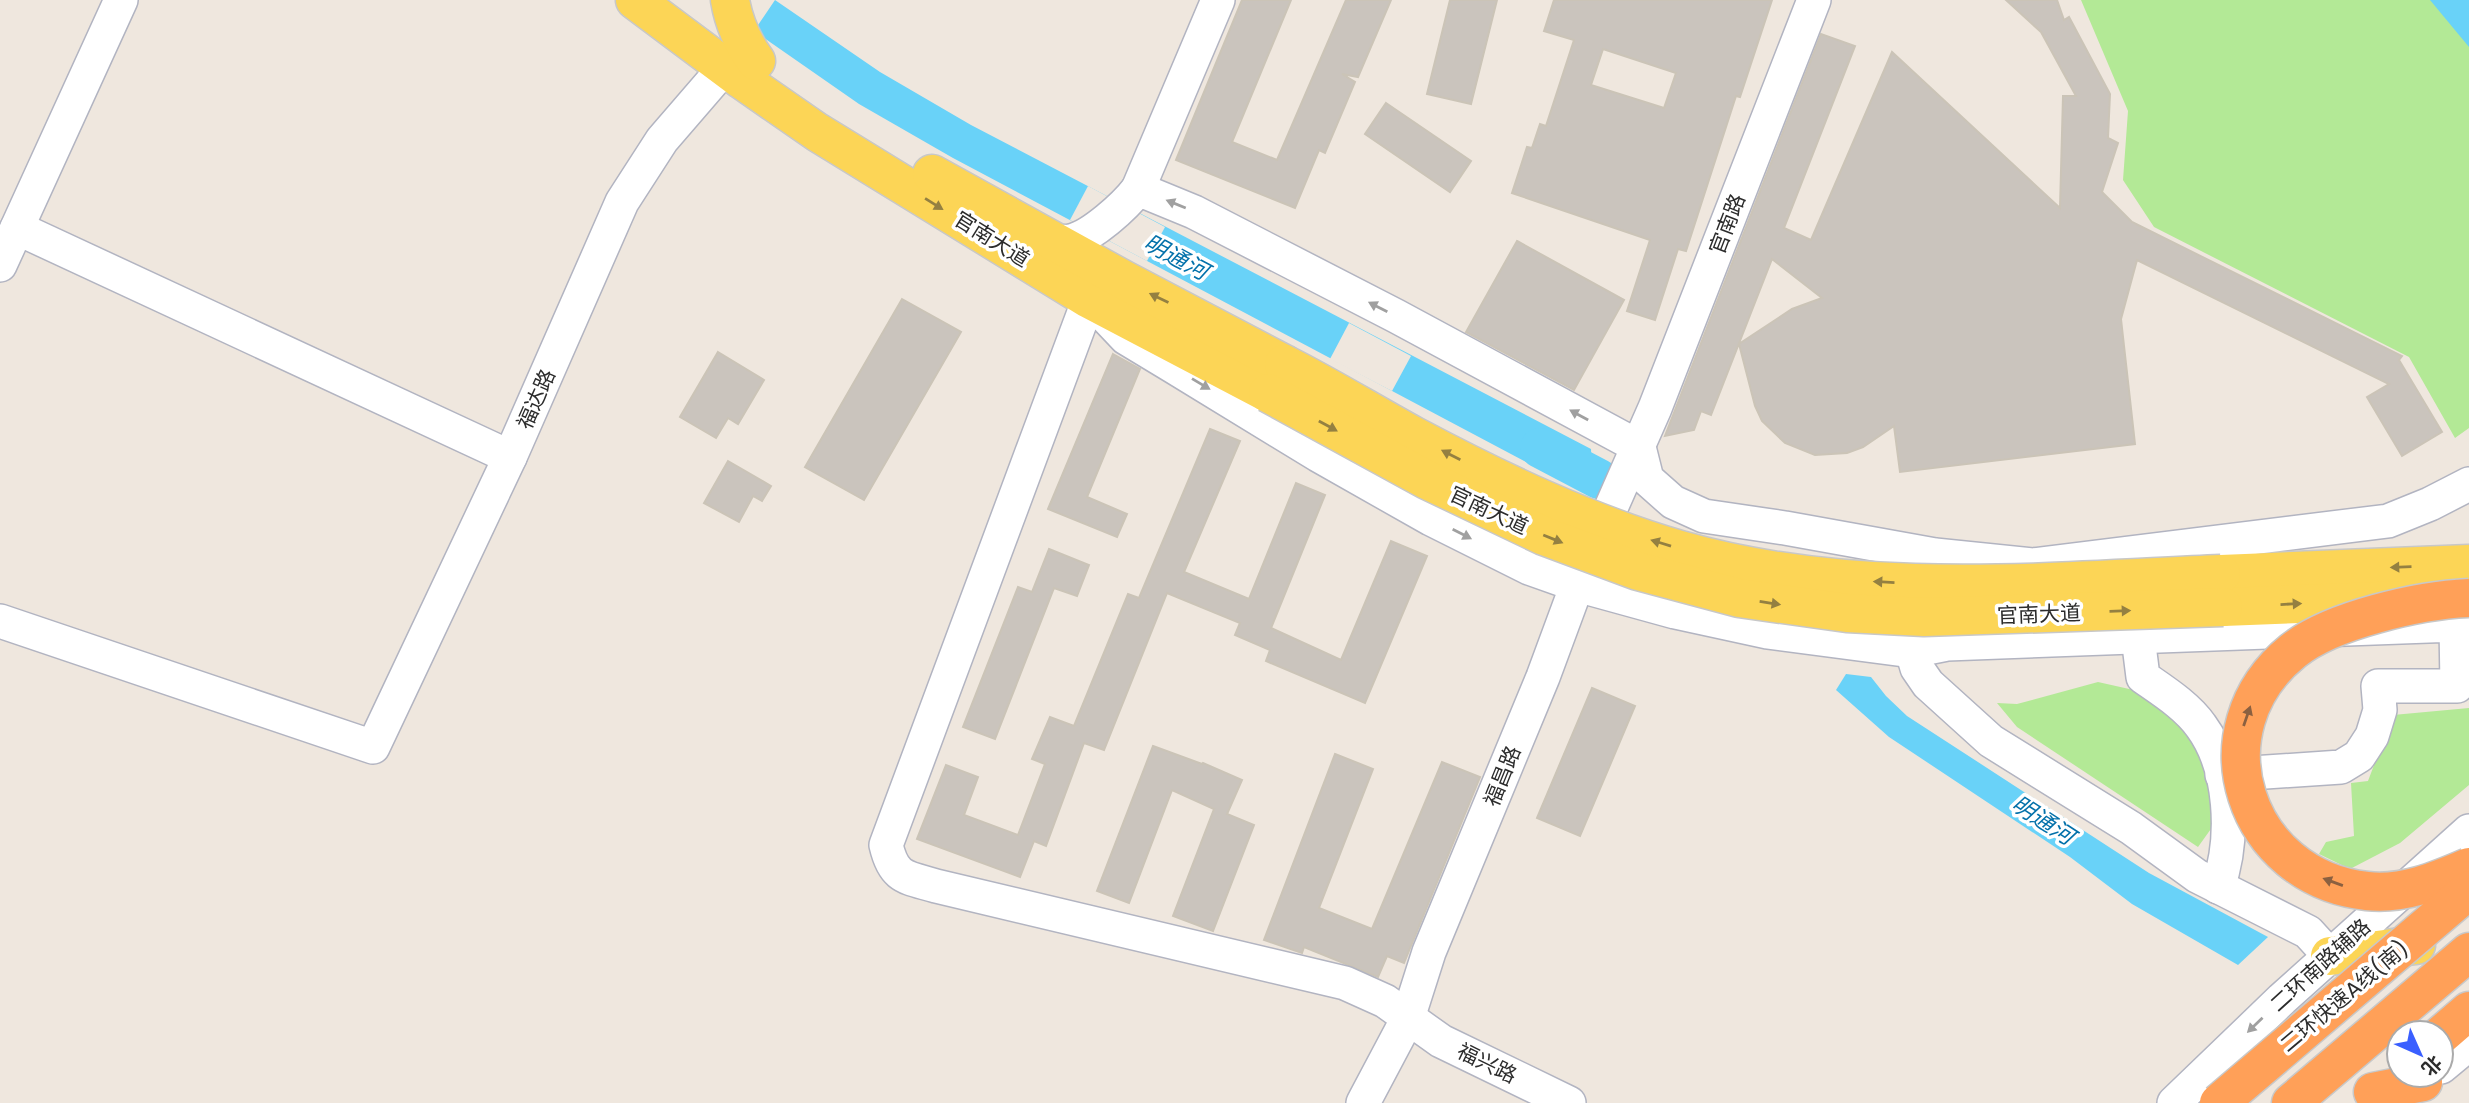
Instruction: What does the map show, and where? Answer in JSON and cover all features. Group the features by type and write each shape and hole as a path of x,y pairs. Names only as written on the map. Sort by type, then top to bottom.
{"highway":[{"path":"2469,597 2432,602 2364,619 2315,636 2294,650 2276,666 2251,705 2244,727 2240,771 2244,792 2264,831 2293,861 2328,881 2367,891 2388,892 2428,883 2469,867"},
{"name":"二环快速A线(南)","path":"2219,1103 2469,890"},
{"path":"2291,1103 2469,952"},
{"path":"2455,1023 2469,1011"}],"main road":[{"name":"官南大道","path":"635,0 873,141 1069,238 1427,480 1544,536 1606,560 1671,581 1774,604 1847,613 1951,617 2469,597"},
{"name":"官南大道","path":"671,0 817,132 1089,299 1442,451 1557,505 1680,550 1779,572 1862,581 1951,584 2469,564"},
{"path":"730,0 743,43 740,64"},
{"path":"2230,1103 2469,900"},
{"path":"2282,1103 2469,944"},
{"path":"2330,956 2416,945"}],"street":[{"path":"0,265 121,0"},
{"path":"1069,238 1133,196 1218,0"},
{"name":"官南路","path":"1639,447 1814,0"},
{"name":"福达路","path":"0,621 373,747 510,457 622,202 662,141 740,64"},
{"path":"1133,196 1194,212 1639,447 1647,479 1673,502 1704,516 1935,555 2034,565 2388,521 2469,484"},
{"path":"17,228 510,457"},
{"path":"1089,299 1126,338 1318,455 1432,519 1529,568 1577,585 1675,612 1767,632 1912,651 1947,644 2456,625 2457,686 2378,687 2380,710 2372,736 2359,756 2341,767 2222,775"},
{"name":"福兴路","path":"1089,299 886,845 890,864 904,876 936,886 1345,983 1385,1001 1441,1041 1569,1103"},
{"name":"福昌路","path":"1363,1103 1408,1018 1429,952 1543,677 1577,585 1639,447"},
{"path":"1935,555 1912,651 1917,668 1928,684 1991,741 2131,828 2197,876 2308,932 2330,956"},
{"path":"2138,637 2143,677 2174,699 2200,724 2218,754 2228,802 2225,866 2218,887"},
{"name":"二环南路辅路","path":"2174,1103 2330,956 2469,831"}],"green space":[{"path":"2081,0 2469,0 2469,428 2455,438 2409,357 2154,227 2123,180 2128,111"},
{"path":"2098,682 2147,693 2199,738 2221,793 2213,826 2198,847 2017,727 1997,703 2017,704"},
{"path":"2469,708 2469,785 2400,843 2350,869 2319,854 2326,842 2354,836 2351,783 2368,781 2393,715"}],"water":[{"path":"775,0 880,72 971,125 1591,449 1590,467 1586,476 1573,487 953,158 859,104 754,31"},
{"path":"2430,0 2469,0 2469,47"},
{"path":"1846,674 1871,677 1907,716 2149,873 2268,937 2238,965 2132,904 2070,857 1889,737 1836,690"}],"pier":[{"path":"1088,186 1165,227 1147,261 1070,220"},
{"path":"1349,323 1411,356 1392,391 1330,359"}],"building":[{"path":"1242,0 1291,0 1232,142 1277,160 1346,0 1391,0 1358,77 1342,74 1355,82 1325,153 1319,150 1295,208 1176,160"},
{"path":"1450,0 1497,0 1471,104 1427,94"},
{"path":"1554,0 1772,0 1740,97 1736,96 1686,251 1678,249 1655,320 1627,311 1650,240 1512,193 1527,147 1532,148 1540,124 1546,126 1574,40 1544,31","holes":["1603,49 1676,73 1664,108 1591,85"]},
{"path":"2006,0 2057,0 2064,20 2069,17 2110,94 2108,138 2118,143 2102,192 2132,222 2402,356 2399,360 2442,432 2402,456 2367,397 2389,384 2137,260 2121,319 2135,444 1900,472 1894,426 1863,447 1847,453 1815,455 1785,443 1762,421 1755,406 1739,344 1792,309 1822,298 1772,259 1711,415 1701,411 1694,430 1665,436 1821,34 1855,46 1784,228 1811,240 1892,52 2060,208 2063,96 2076,96 2041,32"},
{"path":"1386,103 1471,161 1450,192 1365,134"},
{"path":"1517,241 1624,300 1574,390 1466,332"},
{"path":"902,299 961,332 864,500 805,467"},
{"path":"718,352 764,380 738,424 728,418 716,438 680,417"},
{"path":"1113,354 1140,369 1087,497 1127,514 1117,537 1048,509"},
{"path":"1210,429 1240,441 1184,572 1249,599 1296,483 1325,495 1271,628 1341,660 1391,541 1427,556 1365,703 1266,661 1270,650 1235,635 1240,623 1167,593 1104,750 1084,743 1046,846 1034,841 1020,877 917,839 946,765 978,777 964,815 1018,835 1045,764 1032,759 1050,717 1074,726 1128,594 1139,598"},
{"path":"728,461 771,486 762,501 753,496 739,522 704,503"},
{"path":"1049,549 1089,565 1077,596 1054,588 995,739 963,727 1018,587 1032,592"},
{"path":"1592,688 1635,706 1580,836 1537,818"},
{"path":"1153,746 1242,780 1227,814 1254,825 1213,931 1173,916 1214,809 1172,790 1129,903 1097,891"},
{"path":"1335,754 1373,769 1319,908 1372,929 1442,762 1480,777 1404,963 1387,956 1378,977 1304,947 1302,953 1264,940"}],"waterway":[{"name":"明通河","path":"1540,448 1599,479"}]}
